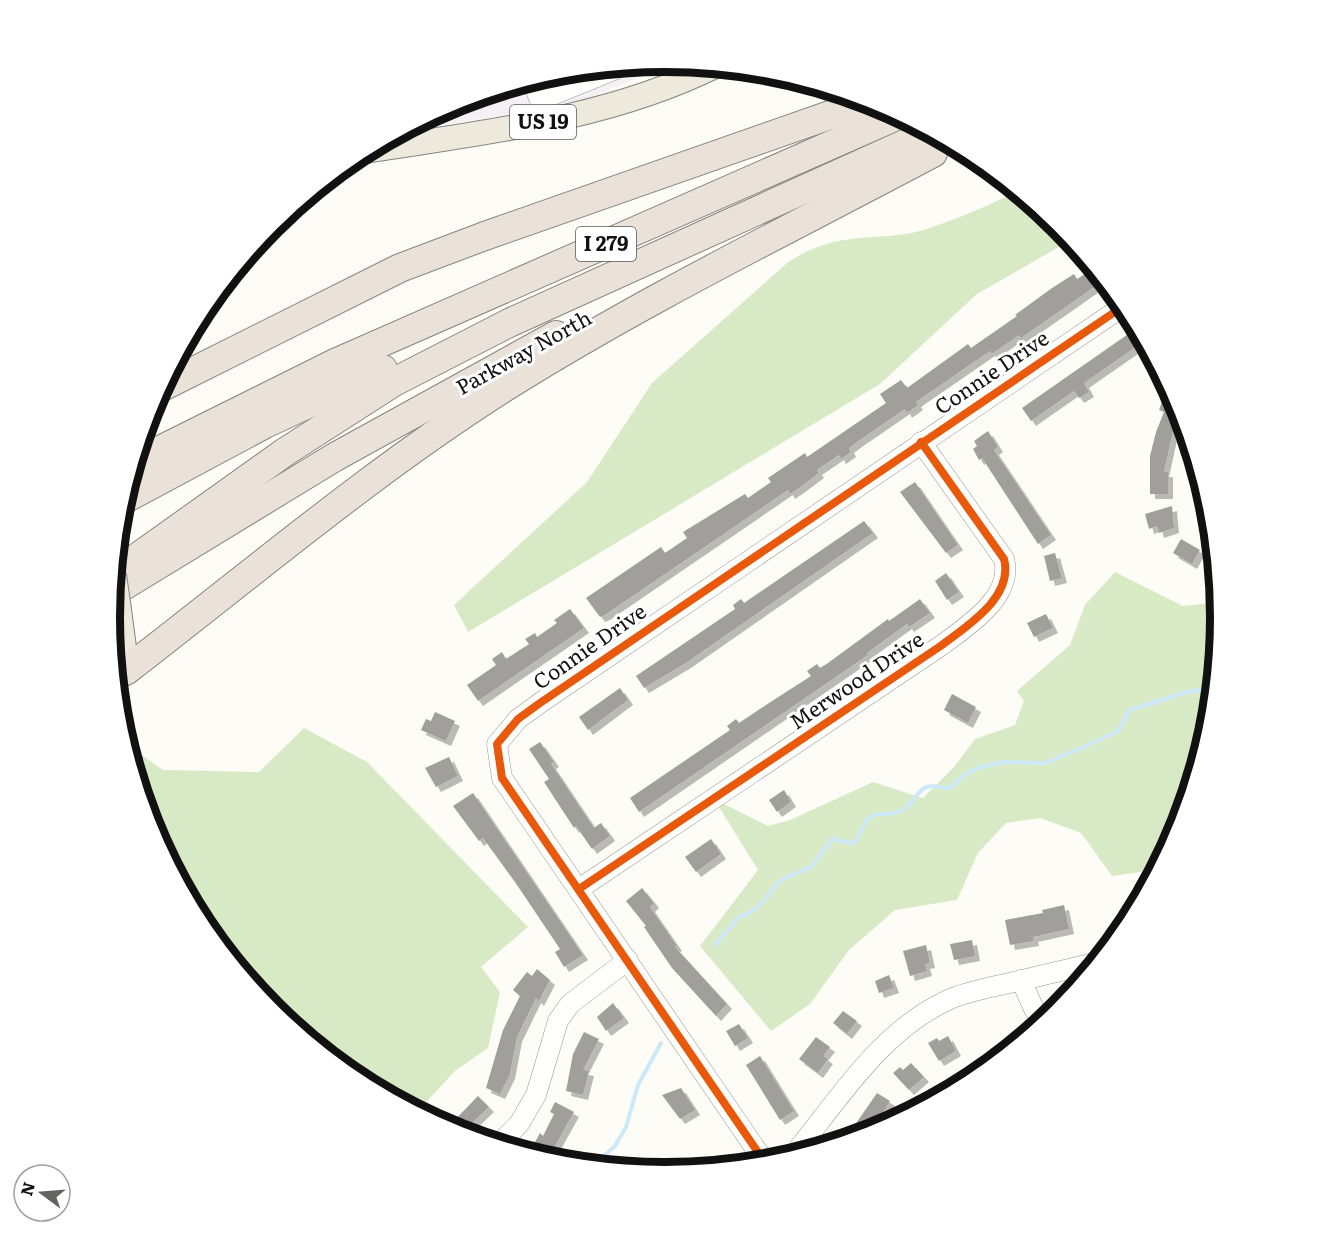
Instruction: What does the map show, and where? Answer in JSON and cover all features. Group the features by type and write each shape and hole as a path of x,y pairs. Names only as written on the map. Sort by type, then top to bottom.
{"highway":[{"path":"174,381 324,304 410,264 855,106"},
{"name":"I 279","path":"144,458 335,363 888,120"},
{"path":"134,494 266,424 480,323 932,142"},
{"path":"123,568 288,450 394,382 509,323 932,142"},
{"path":"123,671 376,477 509,385 933,142"},
{"name":"Parkway North","path":"121,598 335,458 625,297 785,220 933,142"},
{"path":"130,512 213,462 367,377"}],"main road":[{"name":"US 19","path":"389,148 468,136 544,111 645,95 698,73"}],"street":[{"path":"535,88 544,111 607,76"},
{"name":"Connie Drive","path":"760,1155 502,778 497,744 518,719 1117,311"},
{"name":"Merwood Drive","path":"579,889 942,645 991,604 1003,584 1006,567 1004,560 921,442"},
{"path":"505,1138 519,1124 536,1095 558,1022 570,1004 628,960"},
{"path":"801,1146 865,1066 921,1014 949,999 1086,965"},
{"path":"1021,980 1039,1015"}],"shaded area":[{"path":"650,72 574,104 426,127 490,101 559,82"}],"green space":[{"path":"1010,194 1063,245 977,294 880,384 468,632 454,605 587,482 652,383 787,263 817,247 831,243 918,232"},
{"path":"1115,572 1183,606 1211,603 1210,653 1201,724 1182,793 1153,863 1140,872 1112,876 1081,833 1040,818 1006,823 978,853 957,900 895,910 849,950 810,1004 771,1031 700,946 758,870 714,799 768,826 790,820 873,782 923,798 955,766 975,739 1015,725 1024,701 1017,691 1070,645 1085,605"},
{"path":"304,728 367,762 528,927 481,967 500,992 488,1048 455,1071 422,1106 362,1071 306,1028 255,977 233,950 212,921 176,859 149,793 137,752 163,770 259,772"}],"building":[{"path":"1088,272 1097,285 1021,338 1019,335 992,354 990,351 916,402 918,405 907,413 905,409 857,442 849,448 851,452 841,459 839,455 817,470 819,473 799,488 790,494 788,490 605,615 600,617 586,598 661,547 665,553 687,538 683,532 745,494 748,498 771,482 768,478 805,453 807,457 886,403 880,394 901,380 907,388 968,344 971,348 1052,288 1074,274 1077,279"},
{"path":"1130,333 1138,345 1084,383 1089,392 1079,398 1074,391 1031,421 1022,408"},
{"path":"1163,399 1175,425 1164,472 1168,472 1168,494 1150,494 1150,456 1164,412 1159,410"},
{"path":"988,431 998,447 994,450 1051,535 1038,544 982,458 979,460 973,449 977,446 974,441"},
{"path":"915,482 958,545 946,553 900,492"},
{"path":"1172,506 1174,528 1159,533 1157,526 1149,529 1145,514"},
{"path":"864,521 873,533 686,663 644,688 636,676 735,609 733,605 741,599 744,603"},
{"path":"1181,539 1200,550 1192,564 1173,553"},
{"path":"1055,553 1062,578 1050,581 1044,556"},
{"path":"946,573 959,592 947,600 935,581"},
{"path":"920,599 930,613 909,627 907,624 867,653 868,655 639,812 630,798 730,730 727,726 736,719 739,723 811,676 807,671 817,664 820,668 828,663 888,619 889,621"},
{"path":"570,609 584,628 478,701 467,685 496,665 492,659 502,652 506,659 529,644 525,639 535,633 537,637 557,623 554,620"},
{"path":"1046,614 1053,628 1034,637 1027,623"},
{"path":"620,688 628,700 588,730 579,717"},
{"path":"952,694 976,707 968,723 944,710"},
{"path":"435,712 455,721 446,741 421,730 426,719 431,721"},
{"path":"540,742 554,762 551,764 594,828 601,823 610,836 592,849 576,826 574,828 544,782 549,779 529,749"},
{"path":"449,757 458,776 436,787 425,768"},
{"path":"784,790 791,802 777,812 769,800"},
{"path":"473,793 583,955 564,967 555,952 560,949 515,882 483,838 479,841 453,806"},
{"path":"711,839 721,854 696,872 685,857"},
{"path":"642,888 654,903 650,907 677,946 675,947 727,1004 716,1016 672,968 644,927 646,926 626,901"},
{"path":"1064,905 1069,929 1033,937 1034,941 1010,945 1005,920 1043,913 1042,910"},
{"path":"972,940 975,956 954,960 950,944"},
{"path":"926,945 930,963 925,964 927,971 910,976 903,951"},
{"path":"537,969 550,980 539,1001 536,998 517,1037 510,1074 500,1094 486,1088 503,1030 520,996 513,990 527,972 532,976"},
{"path":"889,975 894,988 879,993 875,981"},
{"path":"613,1003 624,1018 606,1031 597,1017"},
{"path":"843,1011 857,1021 847,1034 833,1023"},
{"path":"739,1024 748,1038 735,1046 726,1031"},
{"path":"584,1032 599,1039 583,1070 589,1071 583,1095 566,1091 573,1054"},
{"path":"1017,1035 1000,1048 998,1045"},
{"path":"948,1036 956,1051 939,1061 928,1043"},
{"path":"816,1037 830,1047 823,1056 828,1059 818,1073 799,1059"},
{"path":"760,1056 794,1111 780,1120 746,1065"},
{"path":"911,1063 924,1077 909,1090 893,1073 900,1067 903,1070"},
{"path":"681,1088 695,1110 680,1119 662,1095"},
{"path":"877,1093 890,1101 880,1119 851,1130"},
{"path":"478,1096 489,1107 469,1126 455,1120"},
{"path":"555,1102 574,1112 555,1146 561,1151 559,1153 533,1146 540,1133 543,1136 554,1114 550,1112"}],"waterway":[{"path":"715,945 737,919 757,908 781,880 811,867 832,839 851,843 857,840 862,828 872,816 904,809 927,787 950,788 964,775 978,768 1002,762 1045,763 1118,731 1130,710 1187,692 1206,689"},
{"path":"601,1159 615,1146 626,1127 638,1085 661,1043"}],"cycle path":[{"path":"760,1155 502,778 497,744 518,719 540,703 1117,311"},
{"path":"579,889 942,645 975,619 995,598 1002,586 1005,573 1004,559 921,442"}]}
